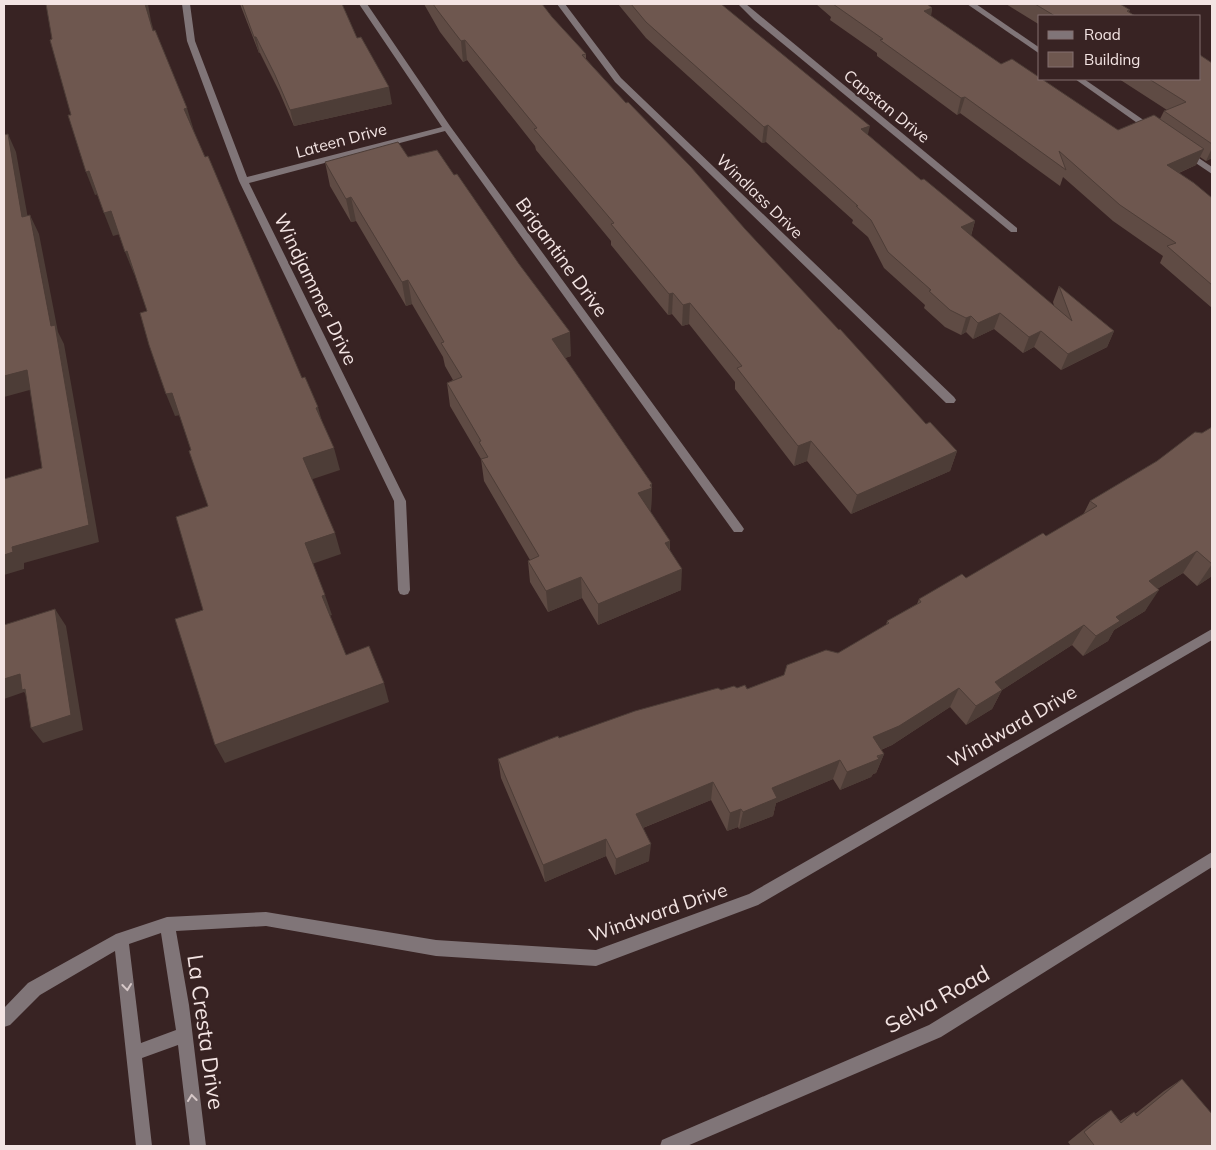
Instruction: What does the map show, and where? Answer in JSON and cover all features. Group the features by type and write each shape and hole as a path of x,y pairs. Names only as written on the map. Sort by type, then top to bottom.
{"street":[{"name":"Windjammer Drive","path":"186,4 191,41 244,181 400,501 404,590"},
{"name":"Brigantine Drive","path":"362,4 446,128 738,528"},
{"name":"Windlass Drive","path":"561,4 618,80 950,400"},
{"name":"Capstan Drive","path":"742,4 1014,230"},
{"path":"971,4 1038,51"},
{"path":"1080,80 1157,133"},
{"name":"Lateen Drive","path":"244,181 446,128"},
{"path":"1173,144 1212,171"},
{"name":"Windward Drive","path":"4,1019 34,989 121,939 167,924 266,919 436,948 596,958 753,900 1212,634"},
{"name":"Selva Road","path":"668,1146 935,1031 1212,859"},
{"name":"La Cresta Drive","path":"167,924 184,1034 198,1146"},
{"path":"121,939 144,1146"},
{"path":"134,1053 184,1034"}],"building":[{"path":"46,4 145,4 153,31 155,30 187,108 184,109 205,157 208,156 302,378 305,377 318,407 316,408 334,448 303,458 335,533 305,543 325,595 322,596 346,655 369,646 384,683 215,745 175,619 203,610 176,517 208,506 172,393 166,394 149,345 140,313 147,311 127,251 125,252 111,211 104,213 89,171 86,172 68,115 71,115 50,40 52,39"},
{"path":"242,4 342,4 357,38 361,37 389,87 290,110 275,75 256,37 254,37"},
{"path":"433,4 542,4 586,54 582,55 626,103 628,102 691,167 745,229 840,329 926,424 930,422 957,451 857,495 811,441 798,446 737,368 742,366 690,303 683,305 673,293 669,294 611,224 614,223 534,129 537,128 465,40 461,41"},
{"path":"631,4 721,4 870,126 861,129 921,180 924,179 975,221 961,227 1072,321 1059,286 1114,331 1068,354 1041,331 1029,337 1000,313 978,323 971,316 966,318 950,310 929,291 931,290 888,252 871,220 856,206 858,206 768,125 764,127 646,22"},
{"path":"833,4 927,4 932,8 924,11 1001,64 1012,59 1038,76 1038,80 1043,80 1118,130 1154,115 1204,149 1167,165 1212,198 1212,285 1167,246 1176,243 1120,205 1059,151 1066,170 965,97 961,98 880,40 883,39"},
{"path":"1035,4 1120,4 1130,10 1127,11 1133,15 1053,15"},
{"path":"1201,56 1212,63 1212,144 1164,111 1186,102 1151,80 1201,80"},
{"path":"8,134 22,217 30,215 51,326 55,325 89,525 12,547 13,552 4,555 4,479 42,468 27,370 4,376 4,135"},
{"path":"398,142 408,157 437,150 454,175 457,174 519,264 570,332 552,339 652,484 650,485 652,488 638,493 670,541 665,543 682,569 598,604 581,577 546,591 528,561 539,556 481,459 488,457 479,442 481,441 447,383 462,377 441,343 444,342 408,280 402,282 351,197 346,199 325,162"},
{"path":"1212,427 1212,564 1197,551 1149,581 1159,590 1116,617 1120,621 1096,636 1084,625 995,682 1002,690 976,706 959,688 899,726 873,737 884,754 877,756 879,759 847,772 840,760 772,788 777,798 743,812 741,809 730,813 713,782 636,814 651,844 616,859 606,839 543,865 498,759 558,736 559,738 635,711 718,688 721,690 745,685 747,689 784,675 787,665 826,650 838,653 889,623 887,621 921,602 919,599 962,574 966,578 1043,533 1046,536 1097,506 1090,501 1157,461 1195,432 1202,433"},
{"path":"55,609 71,715 31,728 25,689 22,690 20,674 4,679 4,625"},
{"path":"1182,1079 1212,1114 1212,1146 1092,1146 1094,1145 1084,1132 1111,1110 1121,1123 1134,1112 1137,1116"}]}
